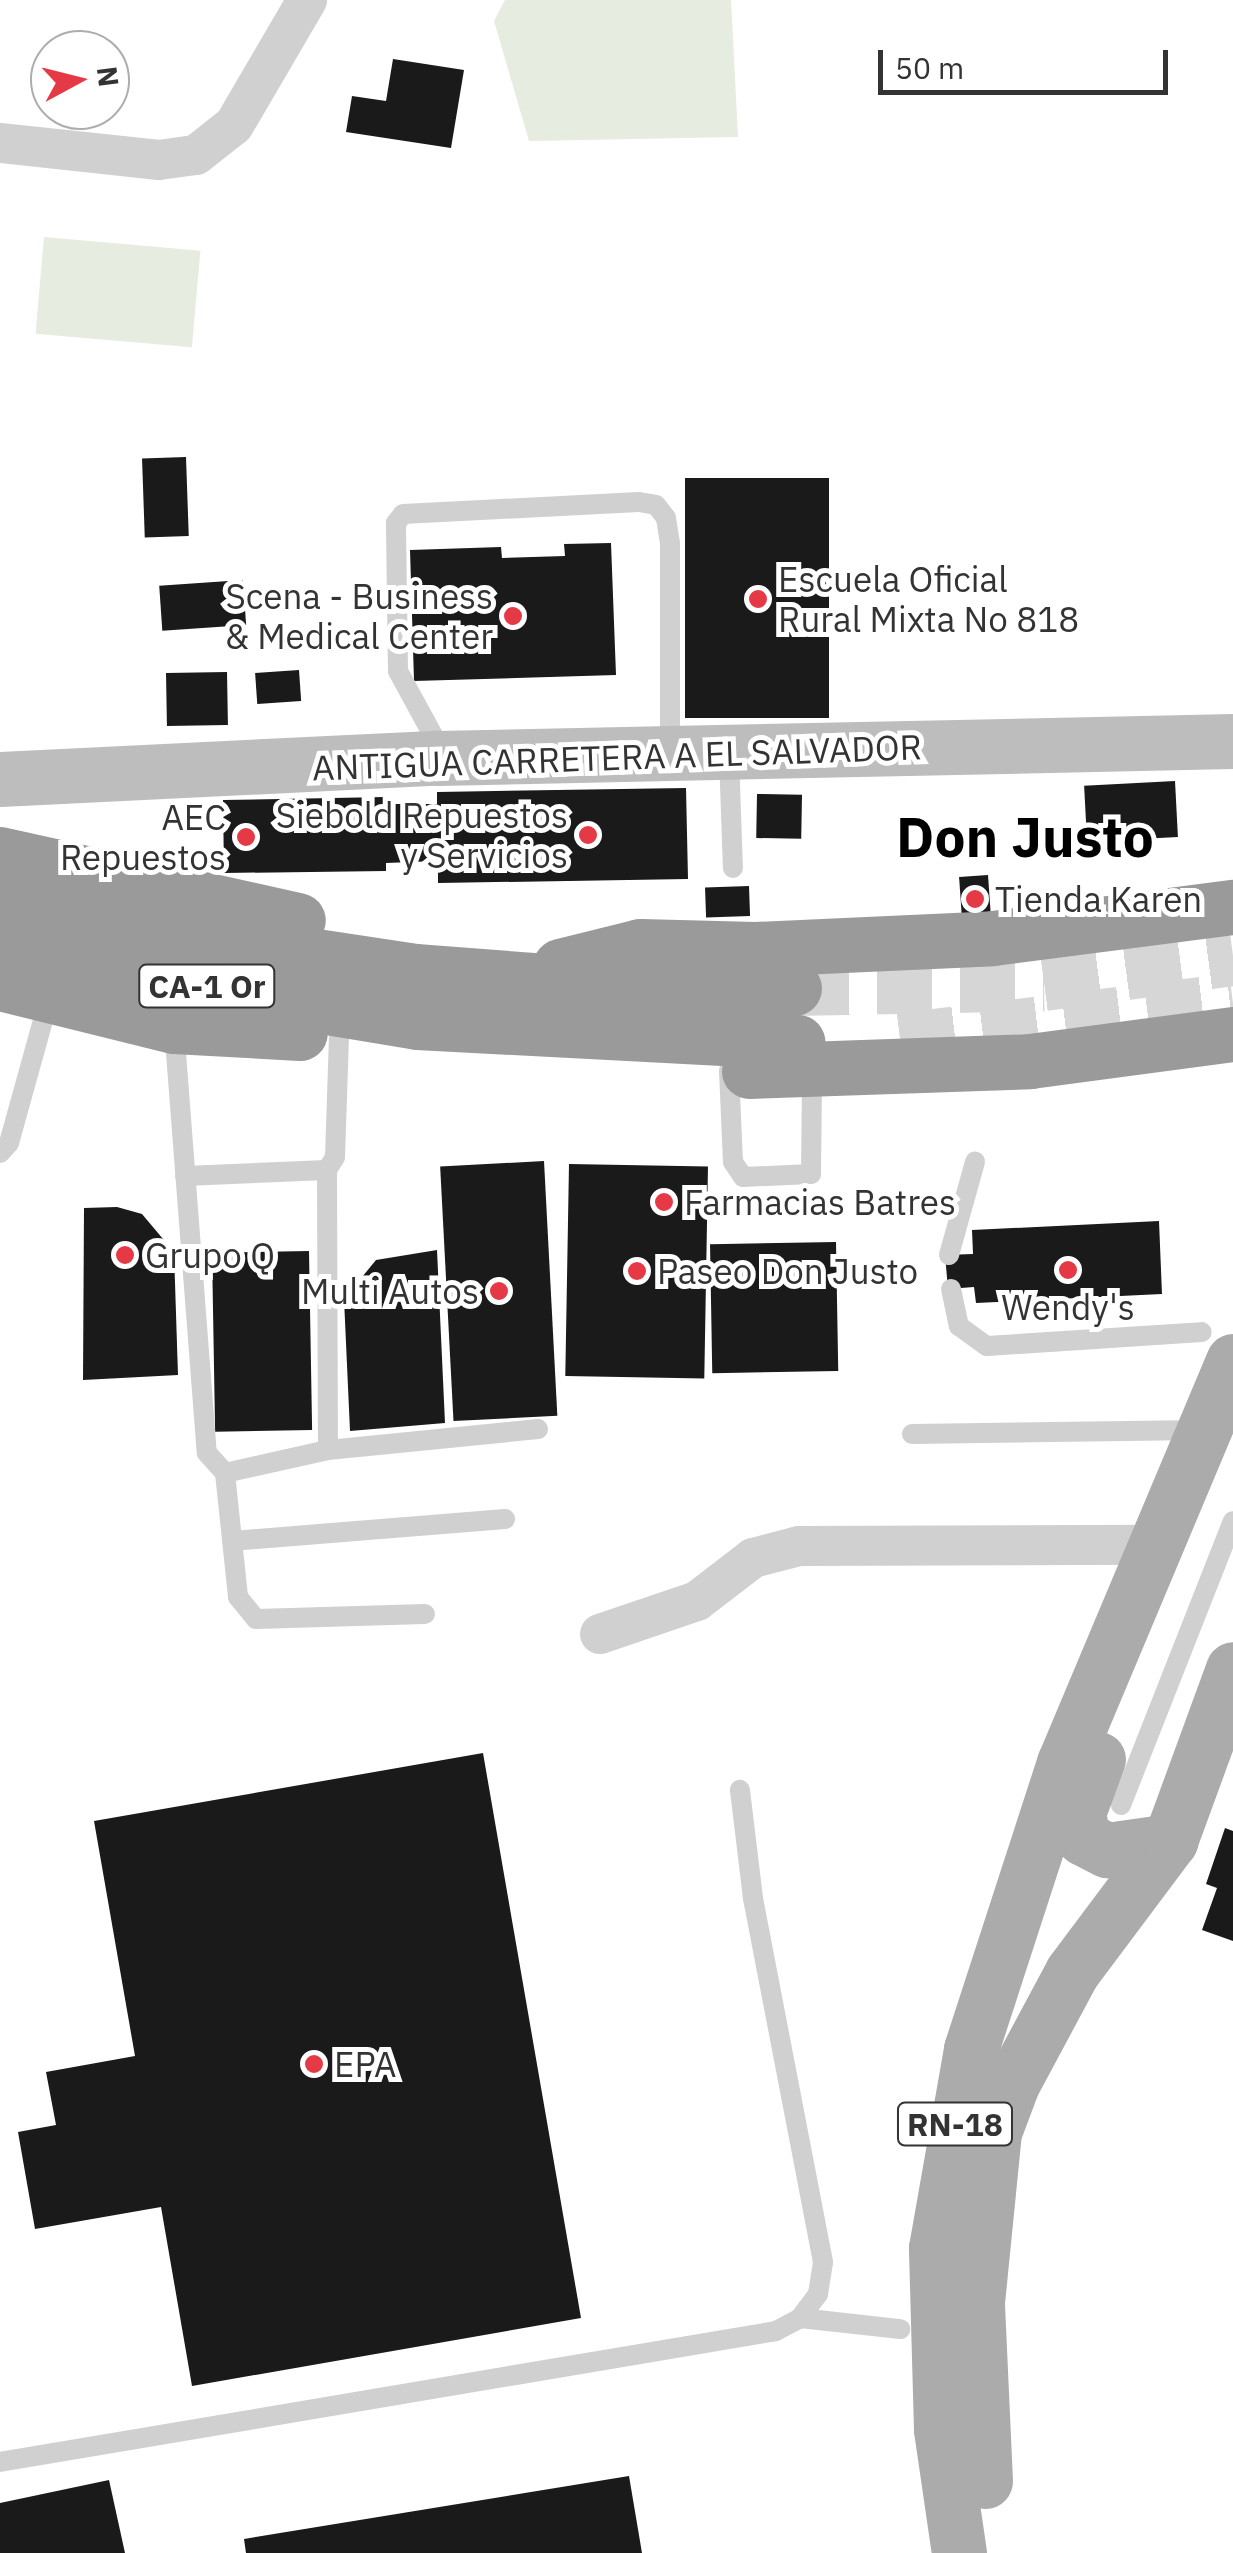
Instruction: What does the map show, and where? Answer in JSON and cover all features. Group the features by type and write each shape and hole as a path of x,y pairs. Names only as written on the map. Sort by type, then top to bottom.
{"highway":[{"path":"0,854 304,921 507,944 895,944 1233,907"},
{"name":"CA-1 Or","path":"0,898 194,938 416,996"},
{"path":"304,921 416,996 339,1035"},
{"name":"CA-1 Or","path":"0,940 248,994 416,996 502,1004 804,1056"},
{"path":"502,1004 640,946"},
{"name":"CA-1 Or","path":"502,1004 794,988"},
{"path":"25,989 174,1026 339,1035 728,1071 804,1056 1030,1060 1233,1034"},
{"path":"502,1004 636,1063"}],"main road":[{"name":"RN-18","path":"959,2553 936,2332 936,2248 948,2152 970,2049 1030,1861 1206,1421 1218,1346"},
{"path":"1170,1841 1096,1848 1083,1838 1078,1813 1202,1505 1206,1421"},
{"name":"RN-18","path":"996,2553 979,2425 976,2302 994,2132 1072,1972 1170,1841 1233,1670"}],"street":[{"path":"0,144 159,160 196,155 234,125 307,0"},
{"name":"ANTIGUA CARRETERA A EL SALVADOR","path":"0,779 437,758 729,756 1180,738 1233,741"},
{"path":"600,1634 697,1601 753,1558 799,1546 1156,1545"}],"lane":[{"path":"437,758 435,738 398,671 396,524 413,510 639,502 656,504 666,518 670,543 670,757"},
{"path":"729,756 733,868"},
{"path":"0,1153 9,1143 25,989"},
{"path":"174,1026 207,1453 224,1473 238,1597 256,1619 425,1614"},
{"path":"328,1450 327,1170 335,1156 339,1035"},
{"path":"728,1071 736,1171 744,1177 807,1178 814,1169 804,1056"},
{"path":"949,1255 974,1162"},
{"path":"186,1176 327,1170"},
{"path":"951,1289 958,1326 987,1346 1218,1346"},
{"path":"912,1434 1206,1421"},
{"path":"224,1473 328,1450 538,1429"},
{"path":"232,1541 505,1519"},
{"path":"1120,1805 1233,1521"},
{"path":"0,2462 776,2331 800,2318 818,2294 822,2262 753,1898 740,1790"},
{"path":"800,2318 900,2329"}],"shaded area":[{"path":"505,0 731,0 738,137 529,141 494,21"},
{"path":"44,237 200,251 192,347 36,334"}],"building":[{"path":"393,59 464,70 451,148 346,132 352,96 386,101"},
{"path":"186,457 189,536 145,537 142,459"},
{"name":"Escuela Oficial Rural Mixta No 818","path":"685,478 829,478 829,718 685,718"},
{"name":"Scena - Business & Medical Center","path":"611,543 616,675 414,681 410,550 501,547 502,558 565,556 564,544"},
{"path":"243,580 246,625 162,631 159,586"},
{"path":"299,670 301,701 257,704 255,673"},
{"path":"227,672 228,725 167,726 166,673"},
{"path":"1175,781 1178,837 1087,842 1084,786"},
{"path":"686,788 688,879 438,883 438,861 386,863 386,871 224,873 223,800 385,797 385,804 437,804 437,792"},
{"path":"757,794 802,795 801,839 756,838"},
{"name":"Tienda Karen","path":"988,875 991,921 962,923 959,877"},
{"path":"749,886 750,916 706,918 705,888"},
{"name":"Multi Autos","path":"544,1161 557,1416 453,1421 440,1166"},
{"name":"Paseo Don Justo","path":"569,1164 708,1166 704,1378 565,1376"},
{"path":"117,1207 142,1214 174,1252 178,1375 83,1380 84,1208"},
{"name":"Wendy's","path":"1159,1221 1162,1294 976,1303 974,1287 948,1289 945,1255 973,1254 972,1230"},
{"path":"836,1242 838,1371 712,1373 710,1244"},
{"path":"437,1250 445,1423 350,1431 344,1299 376,1260"},
{"path":"309,1251 312,1430 215,1432 212,1253"},
{"name":"EPA","path":"483,1753 581,2318 192,2386 161,2207 35,2229 18,2132 56,2125 46,2072 135,2056 94,1821"},
{"path":"1225,1828 1233,1831 1233,1941 1202,1930 1217,1888 1206,1884"},
{"path":"629,2476 642,2553 246,2553 244,2539"},
{"path":"109,2480 125,2553 0,2553 0,2503"}],"tunnel":[{"path":"794,988 1044,983 1233,958"},
{"path":"900,1040 1233,1000"}],"place":[{"name":"Escuela Oficial Rural Mixta No 818","path":"758,599"},
{"name":"Scena - Business & Medical Center","path":"513,616"},
{"name":"Siebold Repuestos y Servicios","path":"588,835"},
{"name":"AEC Repuestos","path":"246,837"},
{"name":"Tienda Karen","path":"975,899"},
{"name":"Farmacias Batres","path":"664,1202"},
{"name":"Grupo Q","path":"125,1255"},
{"name":"Wendy's","path":"1068,1270"},
{"name":"Paseo Don Justo","path":"637,1271"},
{"name":"Multi Autos","path":"499,1291"},
{"name":"EPA","path":"314,2064"}],"district":[{"name":"Don Justo","path":"1025,837"}]}
